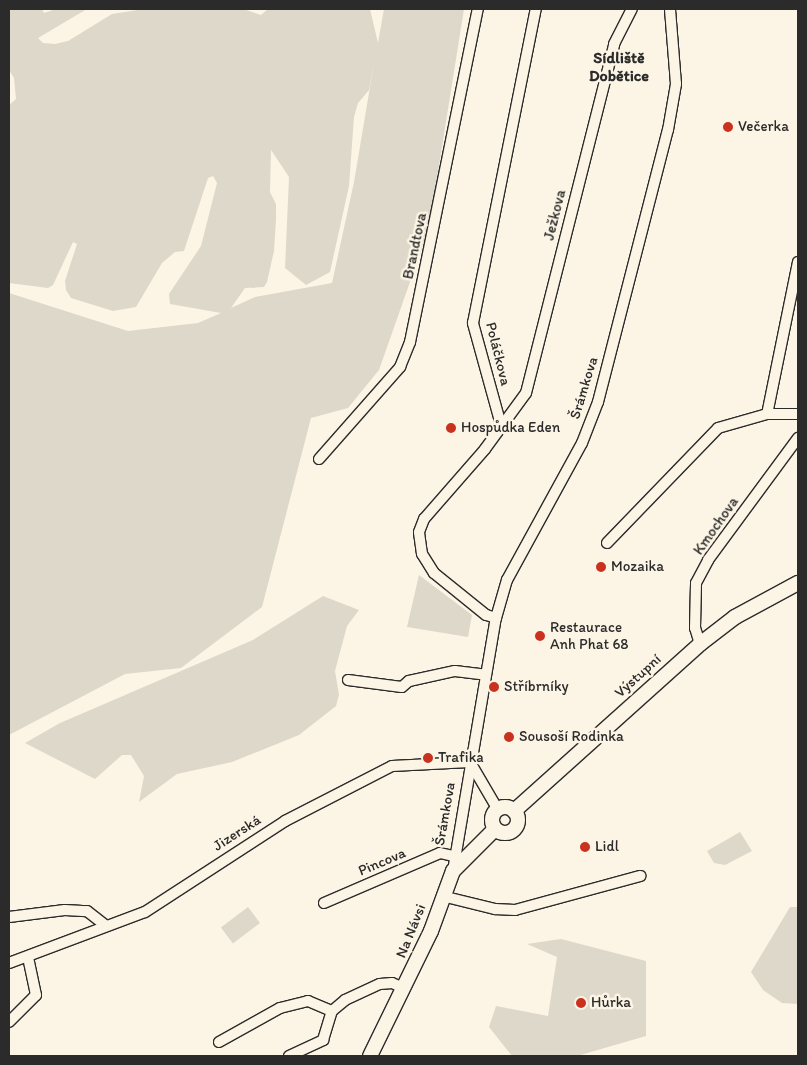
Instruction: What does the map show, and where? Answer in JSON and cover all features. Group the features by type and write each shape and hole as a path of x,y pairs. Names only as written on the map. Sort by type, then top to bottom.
{"street":[{"name":"Brandtova","path":"319,459 400,368 410,342 478,9"},
{"name":"Poláčkova","path":"501,425 473,323 536,9"},
{"name":"Ježkova","path":"501,425 526,393 614,44 632,9"},
{"name":"Šrámkova","path":"453,871 453,856 496,618 507,580 582,443 598,402 668,130 676,84 670,9"},
{"path":"767,414 798,262"},
{"path":"607,543 718,428 767,414 798,414"},
{"path":"496,618 486,615 434,573 422,554 420,532 424,519 485,450 501,425"},
{"name":"Kmochova","path":"700,644 695,628 696,583 708,560 798,438"},
{"name":"Výstupní","path":"514,811 700,644 735,617 798,583"},
{"path":"348,680 402,687 409,681 456,670 486,675"},
{"name":"Šrámkova","path":"470,762 498,810"},
{"name":"Jizerská","path":"9,963 28,958 145,912 285,821 392,766 470,762"},
{"path":"508,808 514,811 518,821 512,831 506,833 495,829 492,819 498,810 508,808"},
{"name":"Na Návsi","path":"370,1056 431,931 442,896 453,871 495,829"},
{"name":"Pincova","path":"324,903 440,853 453,856"},
{"path":"442,896 495,909 515,910 640,876"},
{"path":"9,917 65,910 87,912 106,926"},
{"path":"9,1022 36,995 28,958"},
{"path":"289,1056 323,1040 332,1011 345,1000 380,984 392,984 404,988"},
{"path":"218,1042 280,1008 308,1001 332,1011"}],"shaded area":[{"path":"14,9 42,9 44,13 56,9 87,9 38,38 43,43 55,44 68,41 112,14 144,9 243,9 261,15 268,9 370,9 378,43 384,9 464,9 429,228 379,370 348,408 311,418 262,607 181,668 125,674 9,735 9,293 128,331 198,323 221,313 170,304 169,294 201,246 217,183 213,176 208,178 184,251 175,252 162,263 136,307 113,311 71,298 66,290 65,281 77,244 73,242 53,285 48,288 9,283 9,105 16,99 14,78 9,70 9,11","holes":["374,63 354,182 332,283 255,297 231,308 245,288 264,287 267,282 274,251 276,220 276,204 270,192 271,150 289,177 285,268 306,285 330,272 349,186 354,117 358,103 369,90"]},
{"path":"419,575 472,615 468,637 407,627"},
{"path":"323,596 359,610 347,626 335,671 339,695 336,706 299,735 232,762 177,774 139,802 144,776 131,755 122,755 95,779 25,743 60,723 253,640"},
{"path":"740,832 752,851 725,865 714,863 707,851"},
{"path":"248,907 260,923 233,943 221,927"},
{"path":"790,907 798,907 798,1004 782,1003 763,990 751,972"},
{"path":"561,939 646,961 646,1036 577,1056 512,1056 489,1027 496,1006 548,1016 557,957 527,944"}],"place":[{"name":"Večerka","path":"728,127"},
{"name":"Hospůdka Eden","path":"451,428"},
{"name":"Mozaika","path":"601,567"},
{"name":"Restaurace Anh Phat 68","path":"540,636"},
{"name":"Stříbrníky","path":"494,687"},
{"name":"Sousoší Rodinka","path":"509,737"},
{"name":"Trafika","path":"428,758"},
{"name":"Lidl","path":"585,847"},
{"name":"Hůrka","path":"581,1003"}],"district":[{"name":"Sídliště Dobětice","path":"619,67"}]}
